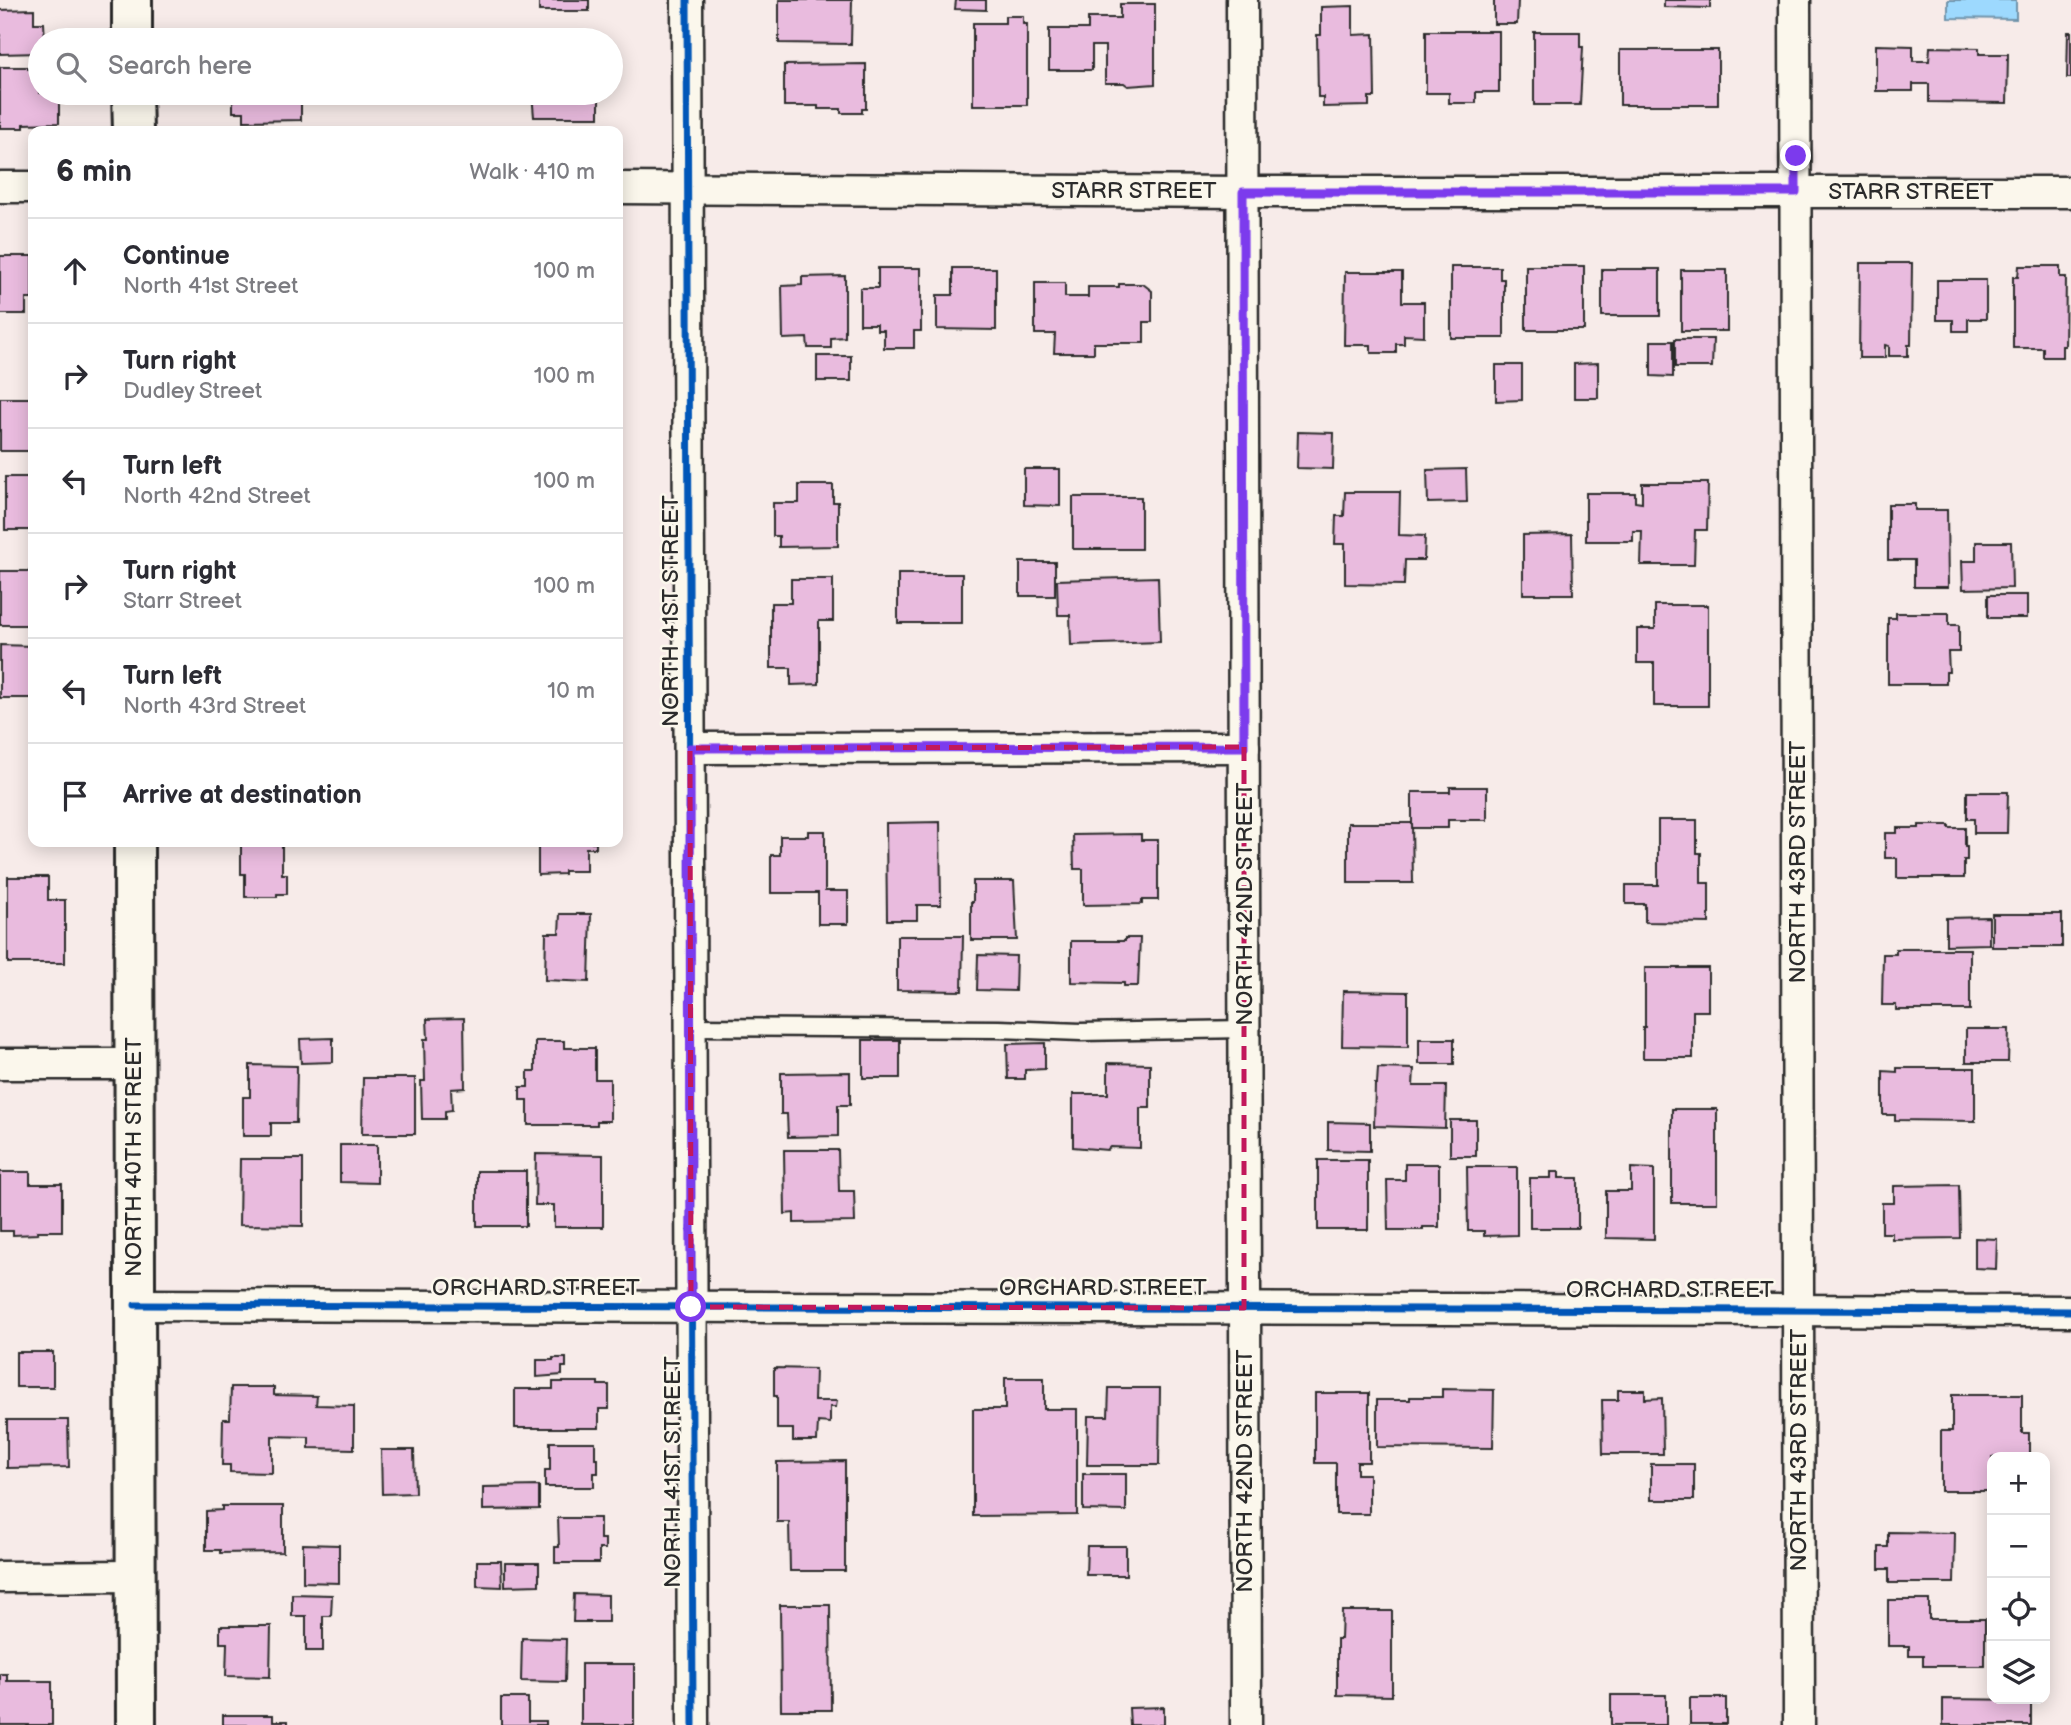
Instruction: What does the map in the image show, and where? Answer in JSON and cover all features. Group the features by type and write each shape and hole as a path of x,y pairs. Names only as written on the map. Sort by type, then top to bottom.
{"street":[{"path":"132,0 132,28"},
{"name":"NORTH 41ST STREET","path":"687,0 693,1725"},
{"name":"NORTH 42ND STREET","path":"1242,0 1246,1725"},
{"name":"NORTH 43RD STREET","path":"1795,0 1799,1725"},
{"path":"132,105 132,126"},
{"path":"0,187 28,187"},
{"name":"STARR STREET","path":"623,188 1243,192 2071,192"},
{"path":"690,748 1244,747"},
{"name":"NORTH 40TH STREET","path":"134,847 136,1725"},
{"path":"0,1064 134,1063"},
{"name":"ORCHARD STREET","path":"135,1306 2071,1311"},
{"path":"0,1577 135,1576"}],"lane":[{"path":"691,1027 1081,1032 1245,1029"}],"highlighted area":[{"path":"1244,747 1244,1308 691,1307 690,748"}],"water":[{"path":"1948,0 2016,0 2016,19 1948,18"}],"building":[{"path":"539,0 589,0 589,11 539,11"},
{"path":"779,0 852,0 851,44 779,43"},
{"path":"956,0 986,0 986,10 955,9"},
{"path":"1494,0 1518,0 1517,24 1494,24"},
{"path":"1664,0 1710,0 1710,8 1664,7"},
{"path":"1120,4 1155,4 1155,84 1128,86 1124,83 1105,83 1105,46 1092,46 1092,70 1049,70 1049,29 1088,29 1088,18 1120,18"},
{"path":"1353,6 1353,35 1374,34 1375,97 1369,97 1369,106 1323,107 1323,97 1318,97 1317,35 1321,35 1321,7"},
{"path":"34,9 34,23 44,23 44,28 28,28 28,53 0,54 0,10"},
{"path":"1005,16 1023,16 1023,24 1027,24 1027,105 973,105 973,23 1005,23"},
{"path":"1426,31 1499,31 1499,92 1476,92 1476,103 1449,103 1449,93 1426,93"},
{"path":"1534,32 1580,32 1580,47 1583,47 1580,105 1534,105"},
{"path":"2068,32 2071,32 2071,78 2067,78"},
{"path":"1876,45 1913,46 1913,61 1929,61 1930,47 1979,48 1979,54 2008,54 2007,103 1929,102 1929,84 1913,84 1913,91 1876,91"},
{"path":"1620,50 1718,50 1718,105 1620,105"},
{"path":"866,64 866,109 862,109 862,113 841,113 841,109 818,109 818,106 784,106 784,65"},
{"path":"0,67 28,67 28,105 59,105 59,123 0,128"},
{"path":"233,105 301,105 301,120 244,121 244,112 233,112"},
{"path":"533,105 599,105 599,117 534,117"},
{"path":"0,256 28,256 26,314 0,314"},
{"path":"1860,263 1912,263 1911,345 1908,345 1908,356 1889,356 1889,346 1885,345 1885,358 1859,358"},
{"path":"1526,266 1584,266 1584,330 1526,330"},
{"path":"2019,266 2060,266 2060,277 2066,277 2065,346 2062,346 2062,357 2043,357 2043,348 2013,348 2013,277 2018,277"},
{"path":"1451,267 1500,267 1500,279 1504,279 1504,338 1451,338"},
{"path":"878,268 921,268 921,331 914,331 914,348 884,348 884,330 877,330 877,324 860,324 860,288 878,288"},
{"path":"953,268 996,268 996,330 937,329 937,295 953,295"},
{"path":"1602,269 1660,269 1660,316 1602,316"},
{"path":"1681,270 1727,270 1727,331 1681,331"},
{"path":"1345,272 1402,272 1402,302 1424,302 1424,336 1404,335 1404,344 1396,344 1396,353 1371,353 1371,345 1344,345"},
{"path":"845,276 845,337 831,338 831,348 808,348 807,338 783,339 782,286 802,285 802,277"},
{"path":"1937,280 1986,280 1986,319 1968,319 1968,331 1953,331 1953,320 1937,320"},
{"path":"1035,283 1065,283 1065,297 1088,297 1088,287 1143,284 1152,291 1152,322 1144,322 1144,343 1094,343 1094,353 1054,353 1055,334 1035,334"},
{"path":"1675,339 1713,339 1712,367 1675,367"},
{"path":"1651,341 1673,341 1673,377 1651,376"},
{"path":"817,356 851,356 851,381 817,381"},
{"path":"1598,363 1598,398 1574,398 1574,364"},
{"path":"1496,365 1522,365 1522,400 1496,401"},
{"path":"0,398 28,398 28,451 0,451"},
{"path":"1298,432 1334,433 1333,469 1297,468"},
{"path":"1024,469 1060,469 1060,506 1024,505"},
{"path":"1466,469 1467,502 1428,503 1427,470"},
{"path":"5,477 28,477 28,530 5,530"},
{"path":"1642,483 1708,483 1707,530 1695,530 1694,565 1641,565 1642,531 1633,531 1633,541 1586,541 1586,493 1635,493 1635,502 1642,503"},
{"path":"799,485 833,485 833,502 838,502 838,546 779,547 779,536 773,536 773,503 799,503"},
{"path":"1345,492 1400,492 1399,535 1425,536 1424,560 1405,560 1404,585 1345,584 1345,544 1335,544 1336,516 1344,516"},
{"path":"1073,497 1141,497 1141,549 1073,549"},
{"path":"1888,504 1915,504 1915,510 1947,510 1948,587 1914,587 1914,560 1888,560"},
{"path":"1572,534 1573,594 1523,594 1523,535"},
{"path":"1976,542 2011,542 2012,588 1963,589 1962,561 1976,561"},
{"path":"1020,562 1055,562 1055,596 1020,596"},
{"path":"0,571 28,571 28,625 0,625"},
{"path":"898,574 962,574 962,623 898,623"},
{"path":"1158,577 1160,642 1071,645 1070,615 1058,615 1057,580"},
{"path":"791,579 833,579 833,621 819,621 819,684 791,685 791,668 771,668 771,603 791,603"},
{"path":"1988,595 2027,595 2027,618 1988,618"},
{"path":"1655,605 1708,605 1708,706 1654,706 1654,663 1637,663 1637,629 1655,629"},
{"path":"1896,613 1949,613 1949,625 1959,625 1959,652 1948,652 1949,672 1946,672 1946,684 1888,684 1888,618 1896,618"},
{"path":"0,645 28,646 28,698 0,698"},
{"path":"1450,787 1487,787 1487,820 1448,820 1448,828 1412,828 1412,792 1450,792"},
{"path":"1967,792 2008,792 2007,833 1974,833 1974,819 1967,819"},
{"path":"1658,820 1697,820 1701,883 1709,883 1709,923 1645,922 1645,904 1626,904 1626,885 1658,885"},
{"path":"940,822 941,905 917,905 917,920 887,920 886,823"},
{"path":"1348,823 1412,823 1413,883 1348,883"},
{"path":"1919,825 1965,828 1967,860 1964,860 1964,878 1897,878 1897,858 1885,858 1885,833 1897,833 1897,828 1919,828"},
{"path":"808,831 825,831 825,891 848,891 848,924 818,924 818,893 771,893 771,855 780,855 780,836 808,836"},
{"path":"1141,834 1141,840 1158,840 1158,900 1142,900 1142,904 1083,905 1083,869 1074,869 1073,835"},
{"path":"241,847 282,847 282,874 287,874 287,894 277,894 277,897 245,897 245,874 241,874"},
{"path":"538,847 596,847 586,848 586,871 538,875"},
{"path":"8,877 48,877 48,900 65,900 65,963 8,963"},
{"path":"973,881 1014,881 1017,940 971,940"},
{"path":"560,914 591,914 589,982 545,980 546,933 559,933"},
{"path":"1992,914 2062,914 2062,947 1992,947"},
{"path":"1989,917 1989,944 1946,945 1946,918"},
{"path":"897,936 963,936 962,991 897,990"},
{"path":"1125,938 1140,938 1138,986 1124,986 1124,983 1071,982 1071,941 1125,941"},
{"path":"1896,949 1970,949 1970,1010 1896,1010 1896,1005 1882,1005 1883,954 1896,954"},
{"path":"978,955 1016,956 1015,991 977,990"},
{"path":"1645,968 1708,968 1708,1011 1693,1011 1693,1058 1643,1058"},
{"path":"1343,991 1408,992 1408,1047 1342,1046"},
{"path":"464,1018 465,1088 451,1089 452,1110 445,1111 445,1119 422,1119 421,1081 425,1081 424,1039 428,1039 427,1019"},
{"path":"1966,1029 2009,1029 2008,1062 1966,1062"},
{"path":"333,1038 333,1062 301,1063 300,1039"},
{"path":"1419,1039 1454,1039 1454,1064 1419,1064"},
{"path":"863,1040 900,1040 900,1078 863,1078"},
{"path":"535,1041 564,1041 564,1048 595,1048 595,1079 610,1079 610,1121 597,1121 597,1125 528,1125 528,1100 520,1100 520,1087 528,1087 528,1071 535,1071"},
{"path":"1045,1043 1045,1069 1025,1070 1025,1079 1008,1079 1007,1044"},
{"path":"1108,1063 1150,1064 1150,1108 1140,1108 1140,1148 1110,1147 1107,1150 1073,1147 1073,1094 1108,1094"},
{"path":"250,1065 297,1066 296,1123 271,1123 271,1136 243,1136 243,1097 250,1097"},
{"path":"1378,1068 1414,1069 1413,1086 1446,1086 1445,1128 1374,1126"},
{"path":"1897,1068 1975,1068 1975,1121 1895,1120 1895,1115 1883,1115 1883,1071 1897,1072"},
{"path":"850,1072 850,1105 838,1105 838,1136 788,1137 787,1114 781,1114 781,1073"},
{"path":"363,1078 415,1078 415,1134 362,1134"},
{"path":"1672,1109 1717,1109 1717,1203 1672,1203"},
{"path":"1450,1120 1476,1120 1476,1156 1450,1156"},
{"path":"1328,1122 1370,1123 1370,1151 1328,1150"},
{"path":"340,1145 377,1145 377,1183 340,1182"},
{"path":"784,1150 838,1150 839,1191 854,1191 855,1222 794,1223 794,1213 785,1214"},
{"path":"536,1154 603,1155 603,1227 554,1227 554,1205 535,1205"},
{"path":"240,1159 303,1159 303,1226 239,1225"},
{"path":"1318,1160 1368,1160 1368,1230 1318,1230"},
{"path":"1405,1164 1439,1164 1439,1227 1388,1230 1387,1180 1405,1180"},
{"path":"1467,1167 1517,1167 1517,1235 1484,1236 1484,1231 1468,1231"},
{"path":"1631,1168 1654,1169 1654,1239 1606,1238 1606,1191 1631,1191"},
{"path":"477,1171 526,1171 526,1226 477,1226"},
{"path":"0,1172 30,1172 30,1184 62,1184 62,1231 13,1235 13,1231 0,1231"},
{"path":"1551,1172 1559,1172 1559,1178 1578,1178 1578,1228 1530,1228 1530,1178 1551,1178"},
{"path":"1959,1185 1960,1238 1892,1239 1892,1233 1882,1233 1882,1203 1894,1203 1894,1186"},
{"path":"1975,1238 1997,1239 1996,1269 1975,1268"},
{"path":"16,1352 53,1352 53,1387 16,1387"},
{"path":"566,1358 562,1375 537,1377 537,1360"},
{"path":"774,1368 815,1369 814,1401 837,1401 836,1407 830,1407 830,1423 818,1422 817,1441 793,1441 793,1429 777,1429"},
{"path":"1005,1378 1044,1378 1044,1409 1077,1409 1077,1515 973,1516 973,1409 1005,1409"},
{"path":"553,1382 598,1382 598,1385 609,1385 609,1409 599,1409 599,1428 515,1428 515,1389 553,1389"},
{"path":"231,1387 274,1387 274,1395 317,1396 316,1405 354,1406 354,1449 309,1448 309,1437 272,1436 272,1473 230,1472 230,1465 222,1465 223,1419 230,1419"},
{"path":"1109,1388 1160,1388 1159,1465 1087,1465 1088,1416 1108,1416"},
{"path":"1442,1389 1494,1390 1493,1448 1377,1447 1377,1400 1442,1397"},
{"path":"1618,1390 1645,1390 1645,1399 1662,1398 1663,1454 1603,1454 1602,1400 1618,1400"},
{"path":"1315,1393 1369,1393 1369,1462 1357,1462 1357,1474 1369,1474 1369,1514 1336,1514 1336,1463 1315,1463"},
{"path":"1952,1395 2022,1395 2022,1433 2029,1433 2029,1452 1987,1452 1987,1491 1941,1491 1941,1431 1952,1431"},
{"path":"7,1420 68,1420 69,1467 7,1468"},
{"path":"550,1442 595,1442 598,1473 594,1473 594,1487 545,1487 545,1470 550,1470"},
{"path":"381,1450 414,1450 415,1493 382,1494"},
{"path":"845,1461 845,1571 790,1571 789,1522 777,1522 777,1462"},
{"path":"1651,1464 1694,1464 1694,1500 1651,1500"},
{"path":"1083,1474 1126,1474 1126,1511 1083,1510"},
{"path":"539,1486 539,1509 483,1510 483,1487"},
{"path":"222,1506 283,1506 283,1552 220,1553 220,1550 206,1550 206,1511 222,1510"},
{"path":"558,1518 600,1518 600,1539 605,1539 605,1549 599,1549 599,1563 555,1563 555,1547 559,1547"},
{"path":"1888,1532 1955,1533 1954,1583 1889,1583 1889,1569 1879,1569 1879,1547 1888,1547"},
{"path":"303,1544 339,1545 339,1583 303,1582"},
{"path":"1087,1546 1126,1546 1126,1575 1086,1575"},
{"path":"477,1561 501,1561 502,1587 477,1586"},
{"path":"505,1563 539,1563 539,1585 505,1586"},
{"path":"292,1594 332,1595 331,1616 323,1616 323,1651 306,1651 306,1616 292,1616"},
{"path":"574,1594 608,1595 608,1622 573,1622"},
{"path":"1888,1600 1929,1600 1929,1619 1985,1619 1985,1666 1923,1666 1923,1656 1909,1656 1909,1646 1888,1646"},
{"path":"780,1605 830,1605 831,1710 781,1710"},
{"path":"1342,1611 1392,1611 1392,1696 1337,1695 1337,1639 1341,1639"},
{"path":"220,1626 271,1626 270,1677 226,1676 227,1643 220,1643"},
{"path":"522,1638 566,1639 565,1682 521,1681"},
{"path":"581,1664 634,1664 634,1725 581,1725"},
{"path":"0,1674 7,1674 7,1681 52,1681 52,1725 0,1725"},
{"path":"1611,1695 1666,1695 1666,1725 1611,1725"},
{"path":"501,1698 528,1698 528,1721 546,1721 546,1725 501,1725"},
{"path":"1690,1698 1726,1698 1726,1724 1690,1724"},
{"path":"1943,1699 1987,1700 1987,1704 2031,1704 2031,1725 1943,1725"},
{"path":"1164,1707 1164,1725 1130,1725 1129,1708"},
{"path":"223,1715 273,1715 273,1721 288,1721 288,1725 223,1725"}],"cycle path":[{"path":"687,0 693,1725"},
{"path":"135,1305 2071,1311"}],"route":[{"path":"691,1307 690,748 1244,747 1243,192 1796,192 1796,156"}]}
